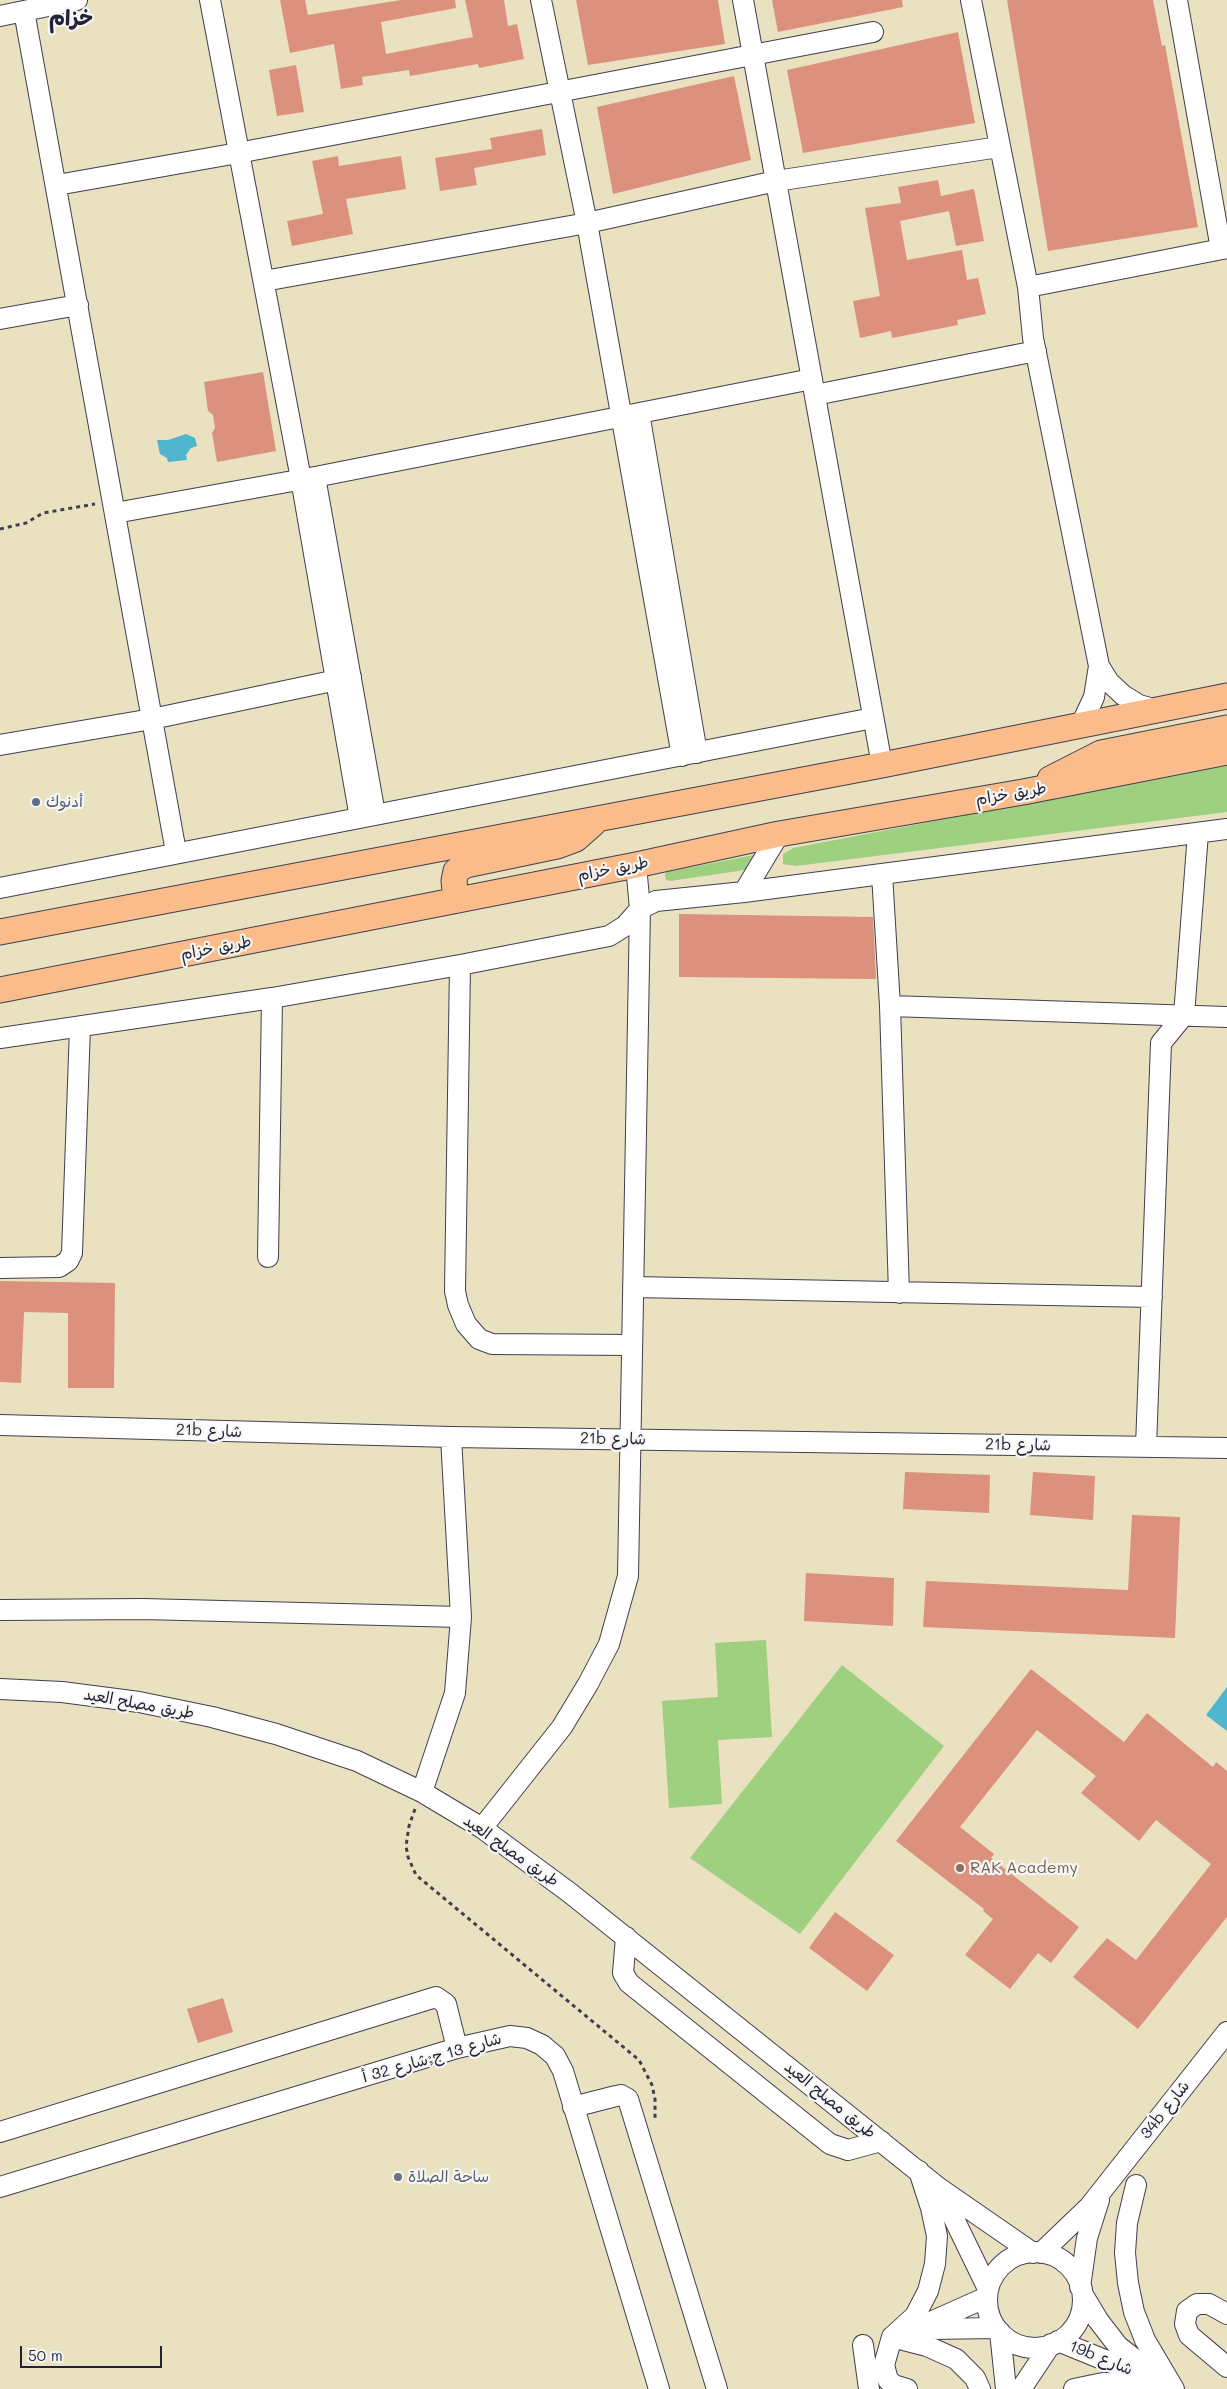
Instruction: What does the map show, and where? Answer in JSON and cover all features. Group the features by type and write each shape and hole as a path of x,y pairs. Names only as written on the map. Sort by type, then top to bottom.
{"main road":[{"path":"0,932 882,765 1227,696"},
{"path":"1023,792 1101,753 1227,728"},
{"name":"طريق خزام","path":"0,990 636,865 779,834 1023,792 1227,752"},
{"path":"456,900 454,881 456,871 466,865 556,846 576,839 601,818"}],"street":[{"path":"0,16 77,0"},
{"path":"210,0 264,281 308,478 368,816"},
{"path":"541,0 587,223 630,415 690,754"},
{"path":"743,0 882,765"},
{"path":"971,0 1028,287 1036,351 1099,666 1094,697 1081,725"},
{"path":"1028,287 1224,249 1177,0"},
{"path":"24,11 57,185 176,852"},
{"path":"57,185 238,153 873,32"},
{"path":"264,281 587,223 776,181 999,147"},
{"path":"0,319 78,305"},
{"path":"114,507 308,478 630,415 1036,351"},
{"path":"1099,666 1109,682 1123,695 1139,704 1157,710"},
{"path":"0,745 152,719 343,678"},
{"path":"0,888 176,852 873,718"},
{"path":"0,1038 80,1028 272,998 460,965 609,936 625,926 640,909 656,901 744,892 1227,829"},
{"path":"1146,1447 1161,1043 1184,1015 1198,833"},
{"path":"744,892 779,834"},
{"path":"482,1828 562,1727 588,1684 608,1644 628,1576 640,909 636,865"},
{"path":"882,874 890,1006 899,1292"},
{"path":"460,965 455,1291 458,1305 466,1324 479,1338 492,1344 632,1345"},
{"path":"268,1257 272,998"},
{"path":"890,1006 1227,1017"},
{"path":"0,1268 59,1267 68,1261 72,1253 80,1028"},
{"path":"633,1287 1152,1297"},
{"name":"21b شارع","path":"0,1425 451,1438 1227,1448"},
{"path":"422,1792 455,1693 461,1617 451,1438"},
{"path":"0,1610 143,1609 461,1617"},
{"name":"طريق مصلح العيد","path":"0,1689 62,1692 139,1702 212,1717 276,1734 357,1761 422,1792 482,1828 570,1893 939,2188 1037,2253"},
{"path":"626,1937 623,1972 629,1983 822,2138 836,2148 848,2150 881,2141"},
{"path":"0,2132 436,1997 446,2004 457,2048"},
{"name":"34b شارع","path":"1037,2253 1073,2224 1104,2189 1227,2032"},
{"name":"شارع 13 ج;شارع 32 أ","path":"0,2187 457,2048 510,2036 527,2038 542,2045 555,2056 563,2071 659,2389"},
{"path":"573,2107 616,2096 625,2097 630,2103 717,2389"},
{"path":"907,2389 894,2385 885,2373 884,2365 892,2337 915,2316 928,2291 935,2264 936,2236 931,2208 919,2172"},
{"path":"1136,2185 1127,2223 1125,2253 1128,2283 1134,2312 1144,2340 1172,2389"},
{"name":"طريق مصلح العيد","path":"939,2188 988,2293"},
{"name":"34b شارع","path":"1082,2291 1087,2238 1104,2189"},
{"path":"892,2337 929,2329 998,2330 1014,2343 1025,2346 1036,2347 1055,2342 1069,2333 1078,2320 1082,2291 1070,2268 1060,2260 1037,2253 1023,2254 1010,2259 992,2278 988,2293 988,2312 998,2330 1006,2389"},
{"name":"19b شارع","path":"1082,2291 1098,2320 1118,2346 1172,2389"},
{"path":"892,2337 988,2293"},
{"path":"1227,2314 1209,2304 1197,2304 1187,2311 1185,2324 1189,2335 1227,2367"},
{"path":"892,2337 927,2346 956,2359 975,2378 980,2389"},
{"path":"1021,2389 1055,2342"},
{"name":"19b شارع","path":"1055,2342 1116,2363 1172,2389"},
{"path":"863,2345 869,2389"},
{"path":"1074,2389 1103,2382 1135,2384 1162,2389"}],"path":[{"path":"0,528 26,523 43,513 114,507"},
{"path":"422,1792 406,1836 408,1857 416,1875 639,2060 652,2086 656,2106 655,2127 646,2154"}],"green space":[{"path":"1227,765 1227,812 796,866 783,864 783,854 793,848"},
{"path":"759,854 745,870 666,880 666,872"},
{"path":"766,1640 772,1737 718,1740 722,1804 669,1808 662,1701 718,1697 715,1643"},
{"path":"842,1665 944,1746 800,1934 690,1858"}],"water":[{"path":"186,434 195,438 197,446 191,448 186,455 187,460 168,462 167,458 160,454 157,440 168,440"},
{"path":"1227,1687 1227,1731 1206,1715"}],"building":[{"path":"280,0 305,0 308,15 401,0 455,0 456,8 381,22 386,54 473,37 465,0 504,0 508,26 517,24 524,59 479,68 478,64 410,76 409,70 362,77 363,85 341,89 334,44 290,53"},
{"path":"576,0 718,0 725,44 588,65"},
{"path":"772,0 902,0 903,7 778,32"},
{"path":"1007,0 1153,0 1162,46 1165,45 1198,227 1048,251"},
{"path":"958,32 975,123 803,153 787,70"},
{"path":"296,65 304,112 277,116 269,70"},
{"path":"734,76 751,160 613,194 597,107"},
{"path":"542,129 546,155 474,168 477,185 440,191 435,158 492,149 490,138"},
{"path":"338,156 339,166 401,156 406,189 346,199 353,234 292,246 287,221 323,214 312,161"},
{"path":"938,180 941,196 974,189 984,241 956,246 949,211 900,221 907,260 962,250 967,280 978,278 986,314 957,320 958,325 892,338 891,331 860,338 853,301 880,296 865,208 901,203 898,187"},
{"path":"263,372 276,451 217,462 212,433 215,428 213,415 208,411 204,382"},
{"path":"679,914 873,917 876,979 679,977"},
{"path":"0,1281 115,1283 114,1388 68,1388 68,1313 24,1312 21,1383 0,1382"},
{"path":"905,1472 990,1475 989,1513 903,1509"},
{"path":"1033,1472 1095,1476 1093,1520 1030,1515"},
{"path":"1132,1515 1180,1517 1175,1638 923,1627 926,1581 1128,1590"},
{"path":"806,1573 894,1578 893,1626 804,1621"},
{"path":"1031,1669 1124,1742 1147,1713 1213,1767 1216,1762 1227,1771 1227,1917 1138,2029 1073,1977 1107,1938 1136,1960 1211,1864 1156,1820 1139,1841 1081,1793 1096,1776 1037,1730 960,1827 994,1854 991,1858 1079,1927 1051,1963 1038,1953 1010,1989 965,1955 993,1919 983,1911 984,1909 896,1841"},
{"path":"835,1912 894,1955 867,1991 809,1948"},
{"path":"223,1998 233,2032 198,2043 187,2009"}],"place":[{"name":"أدنوك","path":"36,802"},
{"name":"RAK Academy","path":"960,1868"},
{"name":"ساحة الصلاة","path":"398,2177"}],"district":[{"name":"خزام","path":"71,19"}]}
